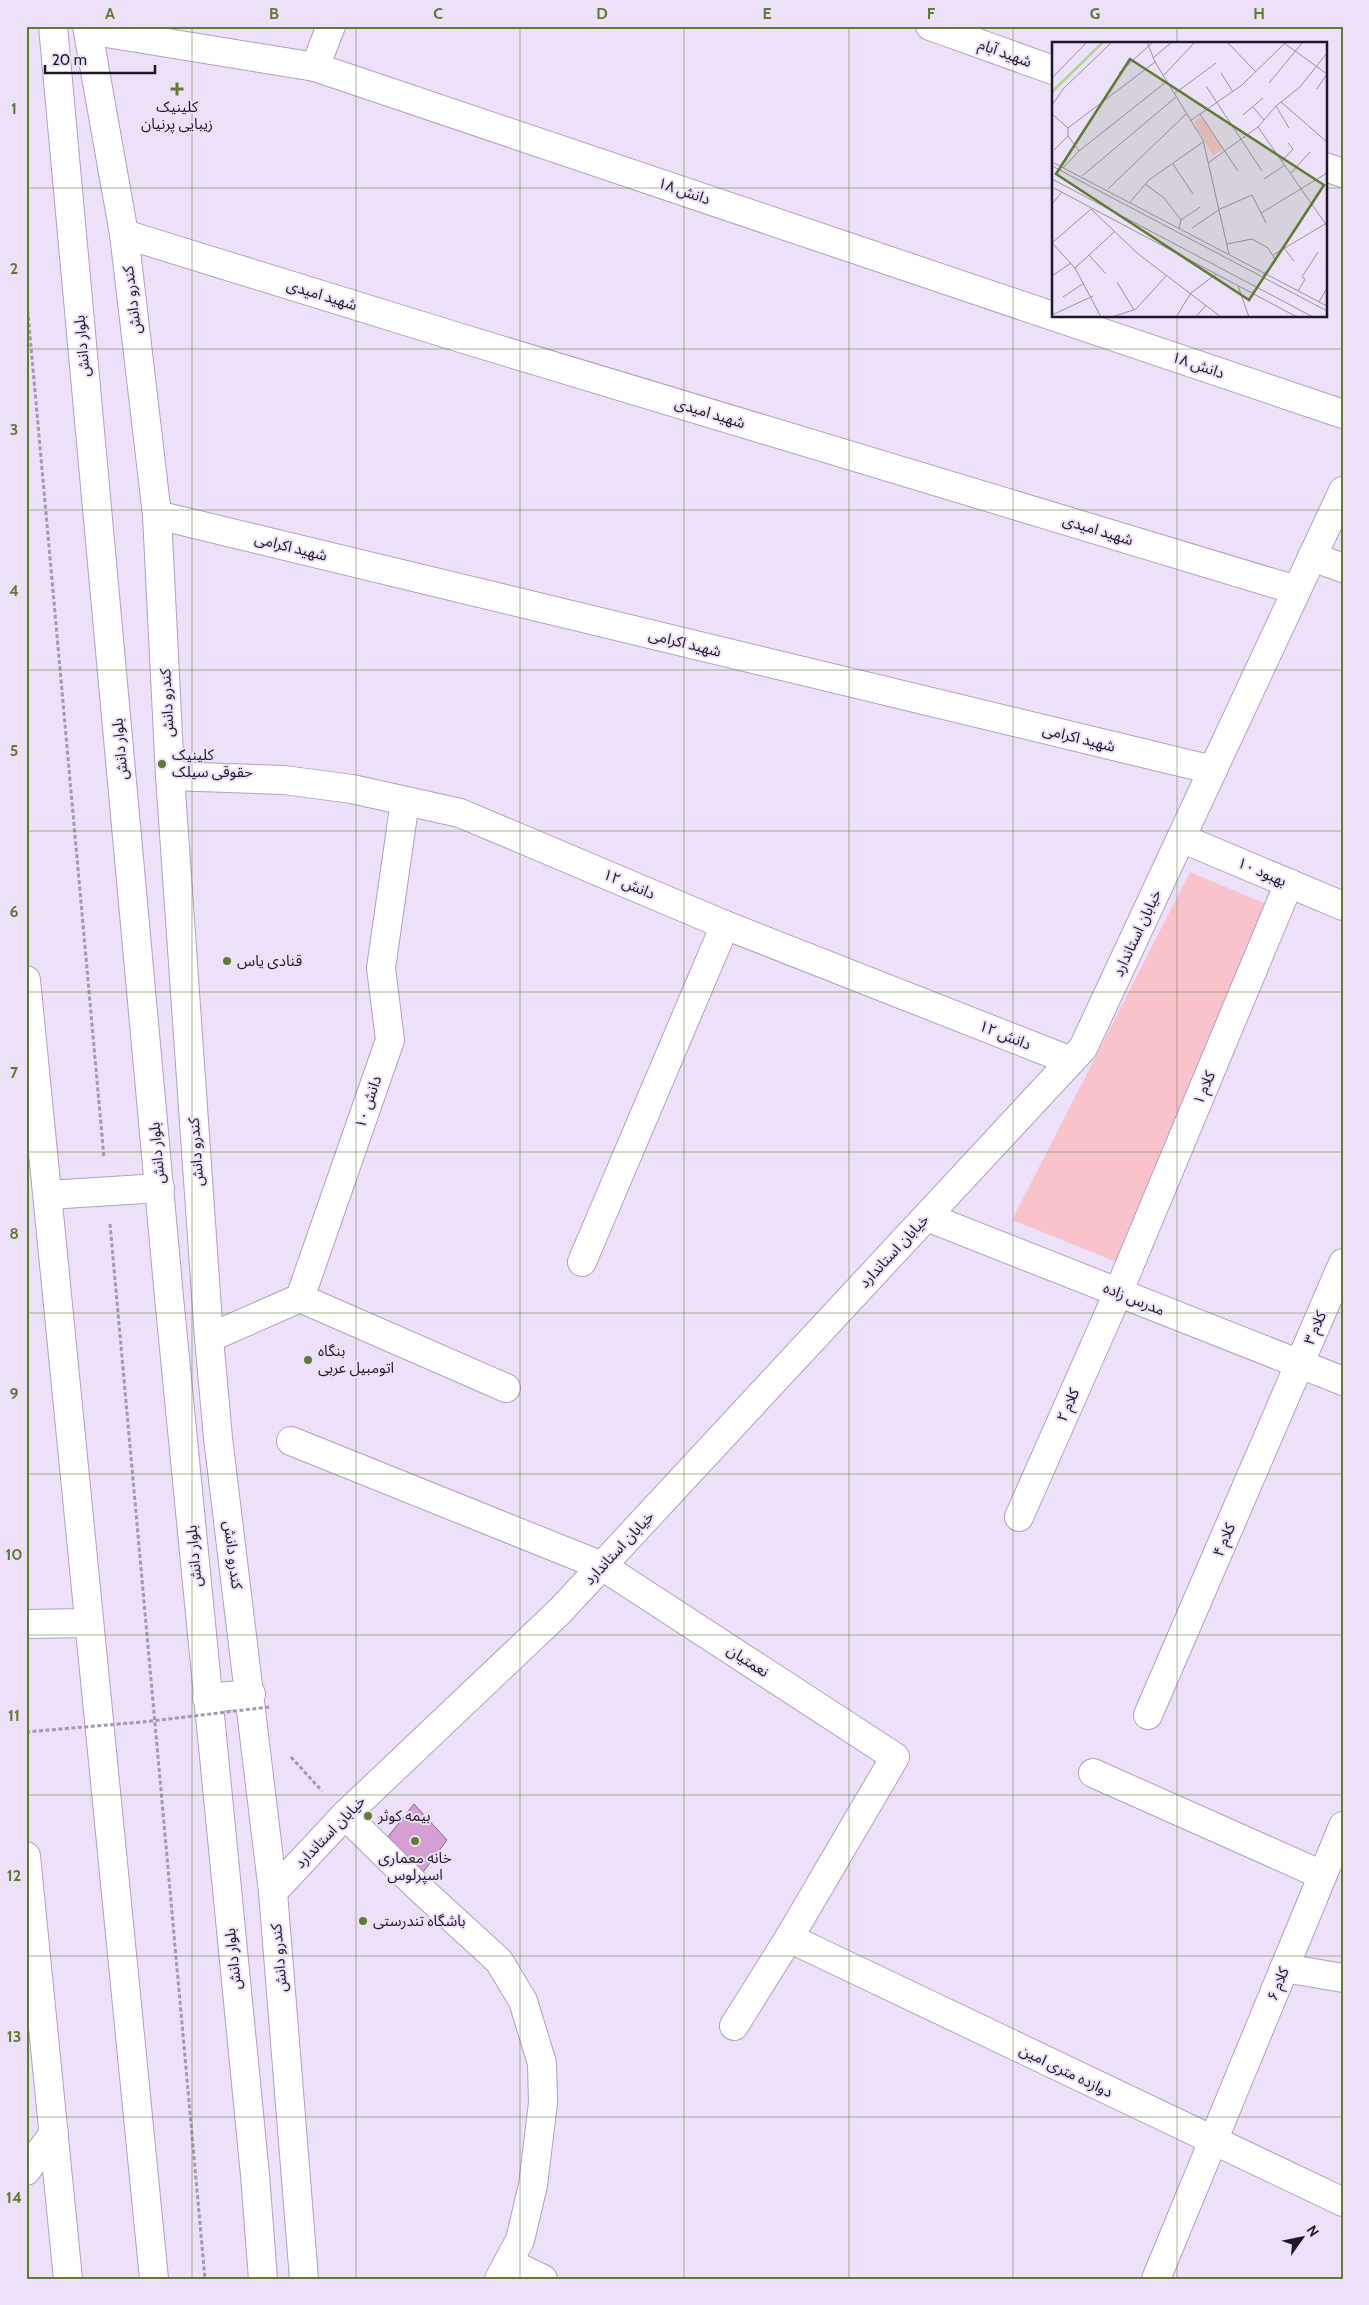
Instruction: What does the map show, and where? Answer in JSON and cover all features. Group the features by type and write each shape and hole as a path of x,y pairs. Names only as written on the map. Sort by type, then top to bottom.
{"street":[{"name":"بلوار دانش","path":"53,26 207,1698 254,2165 263,2279"},
{"path":"315,67 331,26"},
{"name":"شهید آبام","path":"930,26 1052,70"},
{"name":"دانش ۱۸","path":"88,28 315,67 1052,316"},
{"name":"کندرو دانش","path":"88,28 124,234 158,515 170,776 209,1338 218,1438 260,1700 273,1892 304,2279"},
{"path":"1326,167 1343,173"},
{"name":"شهید امیدی","path":"124,234 1296,590"},
{"name":"دانش ۱۸","path":"1059,318 1343,414"},
{"name":"خیابان استاندارد","path":"273,1892 345,1815 560,1611 1083,1048 1343,490"},
{"name":"شهید اکرامی","path":"158,515 1213,770"},
{"path":"1312,557 1343,568"},
{"name":"دانش ۱۲","path":"170,776 284,780 352,790 460,812 725,925 1071,1062"},
{"name":"دانش ۱۰","path":"300,1298 390,1040 381,968 405,801"},
{"name":"بهبود ۱۰","path":"1181,838 1343,906"},
{"name":"کلام ۱","path":"1118,1293 1289,883"},
{"path":"582,1262 725,925"},
{"path":"26,980 154,2279"},
{"path":"48,1195 160,1188"},
{"name":"مدرس زاده","path":"926,1216 1343,1381"},
{"name":"کلام ۳","path":"1300,1365 1343,1263"},
{"name":"کلام ۲","path":"1018,1517 1118,1293"},
{"path":"209,1338 300,1298 506,1388"},
{"name":"کلام ۴","path":"1148,1715 1300,1365"},
{"name":"نعمتیان","path":"291,1441 602,1566 894,1756 789,1938"},
{"path":"26,1624 88,1623"},
{"path":"207,1698 260,1700"},
{"path":"1093,1773 1322,1875"},
{"path":"345,1815 417,1886 499,1961 523,2001 542,2063 543,2103 533,2185 520,2240 504,2270 543,2279"},
{"name":"کلام ۶","path":"1156,2279 1343,1826"},
{"path":"26,1856 27,1887 68,2279"},
{"path":"734,2026 789,1938"},
{"name":"دوازده متری امین","path":"789,1938 1343,2202"},
{"path":"1284,1968 1343,1978"},
{"path":"26,2171 54,2133"}],"path":[{"path":"26,291 105,1166"},
{"path":"110,1215 205,2279"},
{"path":"26,1732 142,1722 260,1700"},
{"path":"285,1750 345,1815"}],"shaded area":[{"path":"1190,872 1271,906 1119,1263 1012,1220"}],"building":[{"name":"خانه معماری اسپرلوس","path":"414,1804 447,1840 418,1879 383,1843"}],"place":[{"name":"کلینیک زیبایی پرنیان","path":"177,89"},
{"name":"کلینیک حقوقی سیلک","path":"162,764"},
{"name":"قنادی یاس","path":"227,961"},
{"name":"بنگاه اتومبیل عربی","path":"308,1360"},
{"name":"بیمه کوثر","path":"368,1816"},
{"name":"خانه معماری اسپرلوس","path":"415,1841"},
{"name":"باشگاه تندرستی","path":"363,1921"}]}
